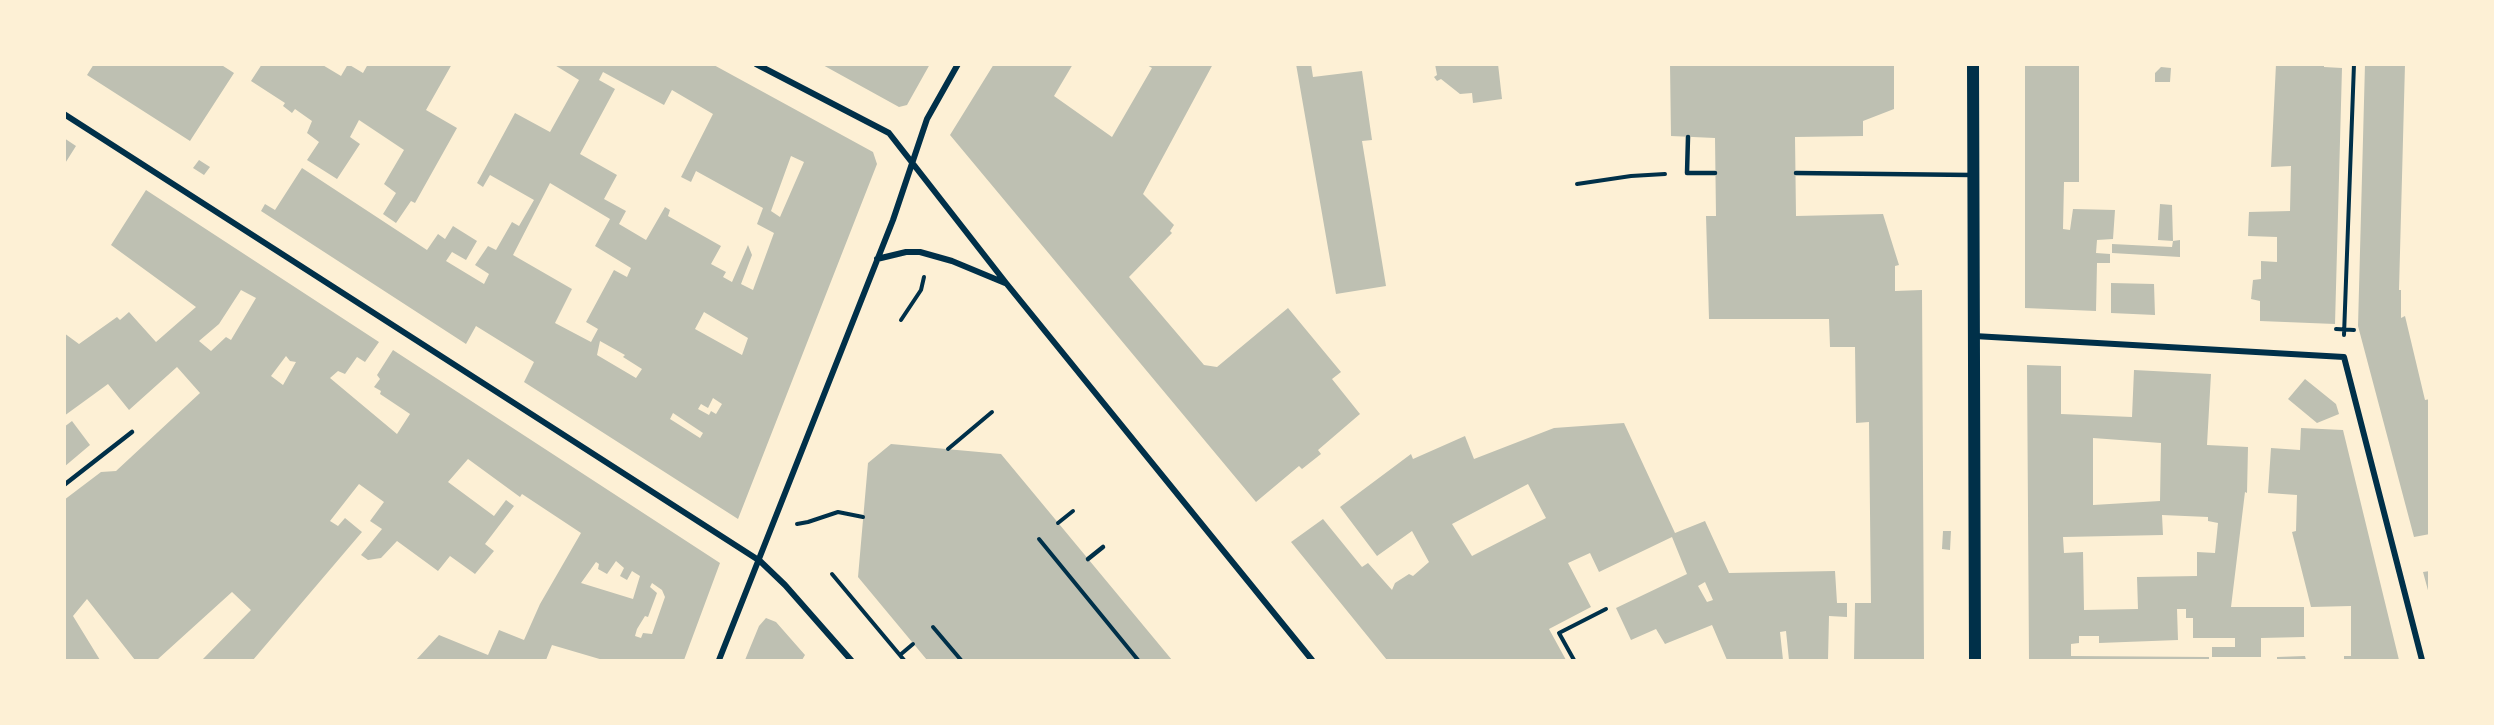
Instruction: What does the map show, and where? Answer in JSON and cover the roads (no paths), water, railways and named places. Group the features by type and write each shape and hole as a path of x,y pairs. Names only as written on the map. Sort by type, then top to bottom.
{"main road":[{"path":"1973,64 1975,660"}],"street":[{"path":"756,64 889,133 1006,283 1312,660"},
{"path":"719,660 760,561 892,220 927,119 958,64"},
{"path":"64,114 760,561 778,577 850,660"},
{"path":"877,259 906,252 920,252 952,261 1006,283"},
{"path":"1974,336 2344,357 2421,660"}],"lane":[{"path":"1688,137 1687,173 1715,173"},
{"path":"1796,174 1974,175"},
{"path":"64,485 132,432"},
{"path":"1088,559 1103,547"}]}
